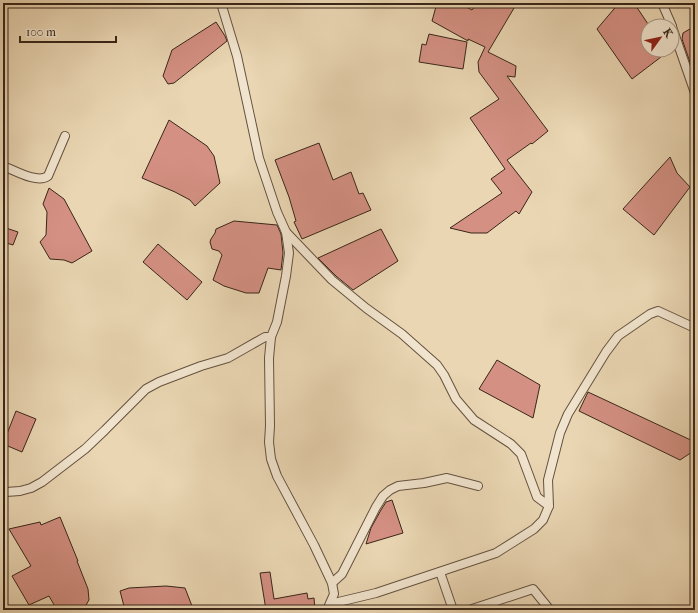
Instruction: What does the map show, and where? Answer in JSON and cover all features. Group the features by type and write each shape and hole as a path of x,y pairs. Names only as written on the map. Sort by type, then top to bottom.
{"street":[{"path":"221,3 237,56 260,158 277,212 286,232 289,253 277,322 271,337 269,358 269,442 271,459 276,476 314,545 332,582 334,594 328,607"},
{"path":"662,3 669,18"},
{"path":"680,49 695,93"},
{"path":"3,166 31,177 45,178 48,176 65,136"},
{"path":"286,232 332,280 366,308 402,334 437,365 444,375 456,400 474,420 511,444 521,454 537,497 549,506"},
{"path":"328,607 376,593 496,553 534,529 543,520 549,506 548,480 560,433 568,414 606,352 618,336 650,314 658,311 695,328"},
{"path":"3,490 6,492 20,491 31,488 42,482 84,449 146,389 187,371 228,358 265,337 271,337"},
{"path":"332,582 342,574 376,507 383,496 390,490 398,486 424,483 447,478 478,486"},
{"path":"440,572 453,610"},
{"path":"469,610 533,589 550,610"}],"building":[{"path":"437,3 459,3 472,10 477,3 517,3 488,52 516,66 515,77 507,76 548,131 532,144 531,143 507,160 532,192 519,214 516,211 487,233 471,233 450,228 502,193 491,179 505,169 470,118 499,99 479,72 478,62 485,47 468,39 468,41 432,21"},
{"path":"619,3 634,3 644,18 640,18 640,58 660,58 632,79 597,29"},
{"path":"216,22 227,41 174,83 168,84 163,76 172,50"},
{"path":"695,26 694,74 682,39 683,33"},
{"path":"429,34 467,42 463,69 419,62 422,44 426,45"},
{"path":"169,120 207,146 214,156 220,183 195,206 190,200 175,192 142,178"},
{"path":"319,143 333,180 351,172 359,194 363,193 371,210 302,239 294,222 296,221 289,197 275,160"},
{"path":"670,157 677,173 690,187 654,235 623,209"},
{"path":"49,188 64,199 92,251 72,263 64,260 50,259 40,242 46,235 47,212 43,204"},
{"path":"234,221 277,225 281,234 283,253 281,270 268,268 259,293 246,293 224,286 213,280 222,255 219,251 212,249 210,242 211,239 216,229"},
{"path":"3,227 18,232 13,245 3,242"},
{"path":"381,229 398,261 353,290 318,258"},
{"path":"158,244 202,282 187,300 143,262"},
{"path":"497,360 540,385 533,418 479,389"},
{"path":"588,392 695,442 695,450 680,460 579,411"},
{"path":"16,411 36,419 22,452 3,444"},
{"path":"392,500 403,533 366,544 371,528 381,510 386,502"},
{"path":"60,517 88,589 89,600 83,610 57,610 49,596 29,605 12,576 31,566 9,529 40,522 41,525"},
{"path":"270,572 274,599 307,593 308,599 314,598 315,610 266,610 260,573"},
{"path":"166,586 185,588 192,606 164,610 125,610 120,591 129,588"}]}
